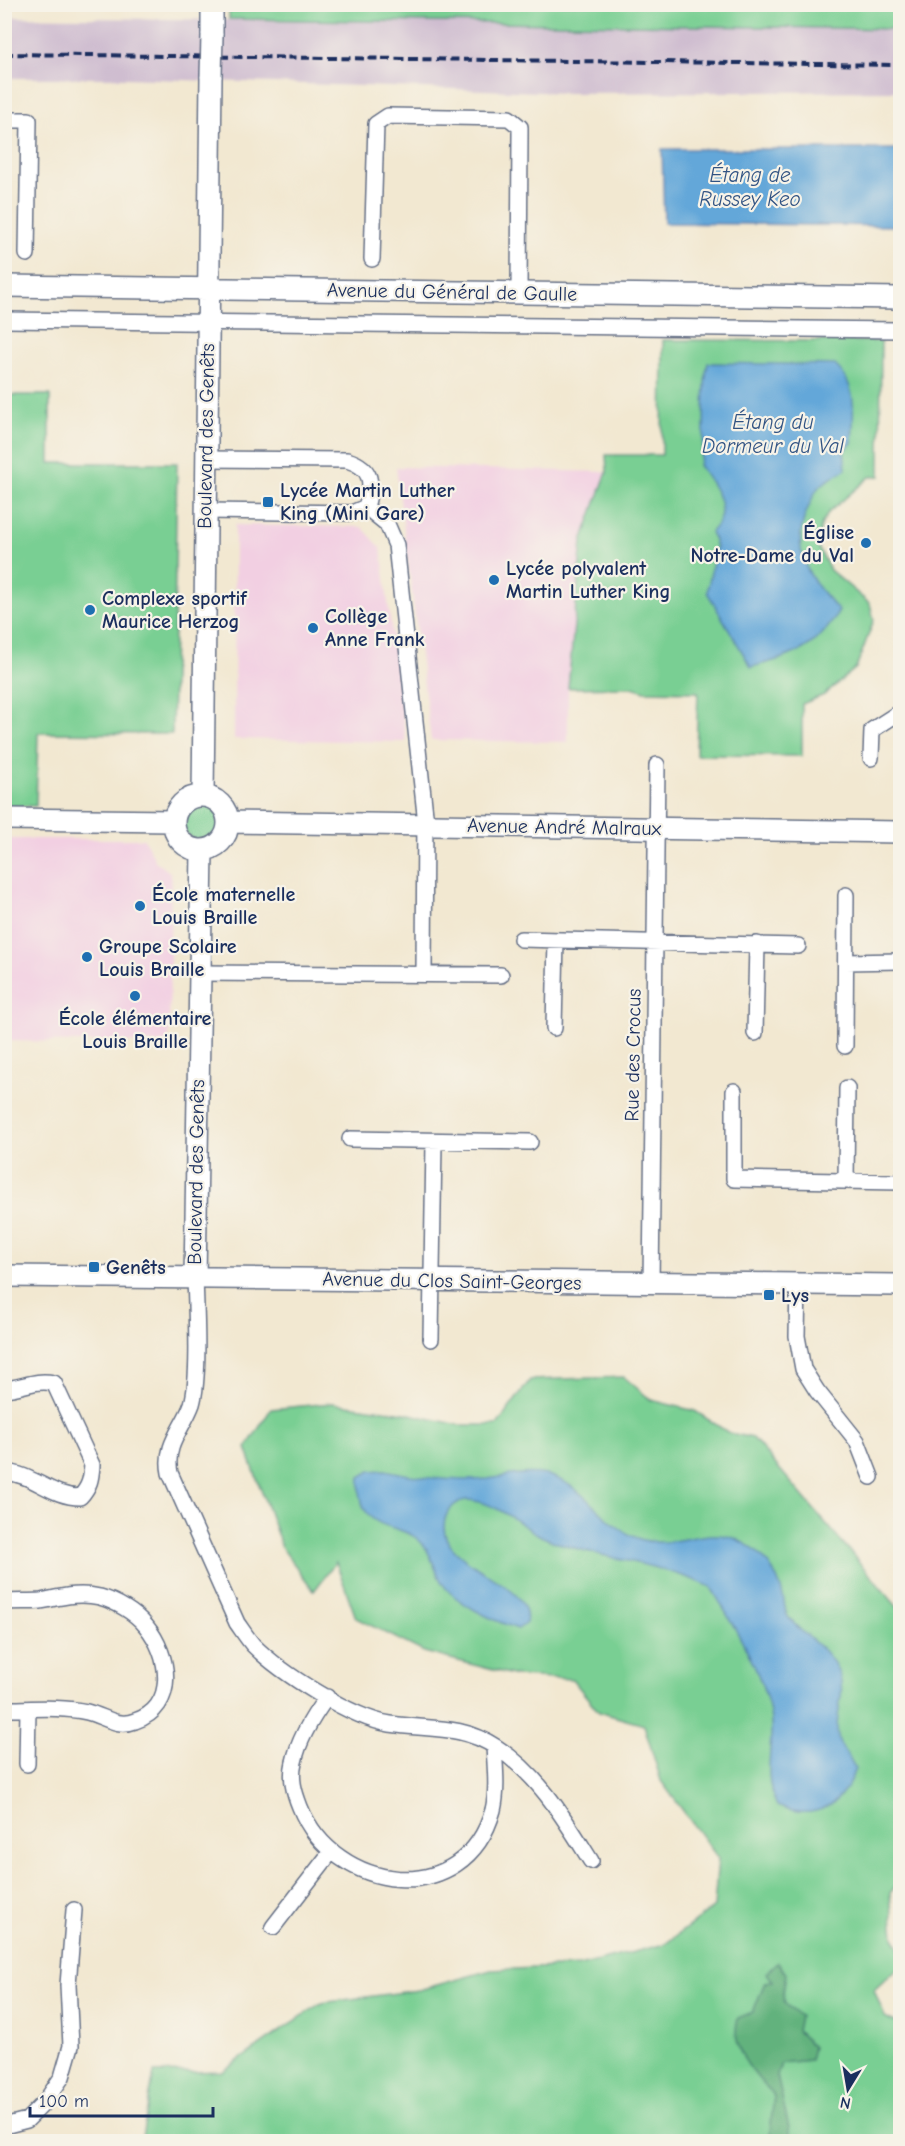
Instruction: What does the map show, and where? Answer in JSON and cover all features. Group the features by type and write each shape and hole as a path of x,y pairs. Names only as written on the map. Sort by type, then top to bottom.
{"street":[{"name":"Boulevard des Genêts","path":"203,796 212,4"},
{"path":"372,259 376,124 388,116 509,118 520,127 519,293"},
{"path":"4,120 28,120 27,254"},
{"name":"Avenue du Général de Gaulle","path":"4,286 900,298"},
{"name":"Avenue du Général de Gaulle","path":"4,320 900,330"},
{"path":"207,459 347,460 361,464 369,474 370,485 366,507"},
{"path":"206,511 352,513 366,507"},
{"path":"366,507 387,524 396,545 426,825 424,972"},
{"path":"871,758 872,730 900,712"},
{"name":"Rue des Crocus","path":"651,1284 657,765"},
{"path":"203,796 222,806 228,822 224,838 218,845 202,850 184,845 178,838 173,821 175,813 185,800 203,796"},
{"path":"4,819 173,821"},
{"name":"Avenue André Malraux","path":"228,822 900,832"},
{"name":"Boulevard des Genêts","path":"195,1278 202,850"},
{"path":"845,1046 846,895"},
{"path":"521,939 798,945"},
{"path":"554,1028 556,940"},
{"path":"755,1033 757,944"},
{"path":"846,962 900,962"},
{"path":"199,973 424,972 501,975"},
{"path":"846,1181 847,1089"},
{"path":"734,1091 734,1179 900,1182"},
{"path":"350,1139 530,1142"},
{"path":"431,1339 434,1142"},
{"name":"Avenue du Clos Saint-Georges","path":"4,1276 900,1286"},
{"path":"195,1278 195,1379 192,1404 169,1449 167,1460 170,1473 237,1623 253,1644 327,1697 364,1717 391,1724 431,1726 463,1732 494,1746 529,1772 563,1815 591,1861"},
{"path":"798,1284 797,1336 803,1369 816,1391 857,1441 871,1477"},
{"path":"4,1389 18,1388 37,1380 54,1383 92,1465 92,1478 88,1488 80,1497 69,1497 22,1474 4,1472"},
{"path":"4,1602 39,1601 79,1594 100,1597 117,1604 146,1626 163,1660 167,1681 164,1697 154,1711 135,1722 120,1724 87,1712 67,1710 4,1709"},
{"path":"327,1697 303,1735 293,1763 293,1788 305,1819 331,1852 364,1872 408,1881 444,1871 466,1857 478,1842 492,1812 495,1797 494,1746"},
{"path":"27,1764 28,1709"},
{"path":"273,1927 331,1852"},
{"path":"4,2126 27,2120 45,2102 62,2077 71,2046 68,1985 74,1910"}],"shaded area":[{"path":"5,17 900,29 900,91 569,93 124,78 5,78"},
{"name":"Lycée polyvalent Martin Luther King","path":"396,467 607,472 582,541 568,688 568,742 431,740"},
{"name":"Collège Anne Frank","path":"235,525 362,527 381,548 406,742 234,739"},
{"name":"Groupe Scolaire Louis Braille","path":"5,839 144,839 156,862 171,873 169,1043 5,1041"}],"green space":[{"path":"900,4 900,29 229,19 229,5"},
{"path":"663,340 881,341 880,476 870,477 829,512 821,525 818,547 830,570 870,604 874,620 856,668 824,695 802,704 802,756 696,755 698,692 645,691 632,687 568,688 582,541 607,472 606,455 662,455"},
{"name":"Complexe sportif Maurice Herzog","path":"5,395 50,395 50,463 177,463 172,734 38,733 36,806 5,806"},
{"path":"203,802 211,803 217,808 222,814 222,830 217,836 211,841 203,842 195,841 189,836 184,830 183,822 184,814 189,808 195,803"},
{"path":"624,1377 651,1400 695,1411 729,1433 753,1438 900,1610 900,1881 890,1893 894,1937 900,1947 900,1966 874,1990 885,2017 900,2025 900,2141 141,2142 154,2073 223,2071 321,2003 419,1990 491,1970 579,1966 665,1944 714,1907 718,1858 661,1781 644,1725 599,1712 572,1679 516,1676 424,1652 356,1618 336,1562 314,1591 282,1548 246,1448 271,1409 332,1403 405,1413 459,1425 497,1425 530,1380"},
{"path":"778,1962 786,1974 783,1994 785,2003 800,2016 797,2031 813,2047 810,2060 781,2063 777,2076 792,2141 769,2141 774,2096 745,2060 740,2051 736,2029 738,2018 753,2012 765,1982 773,1981 766,1973"}],"water":[{"name":"Étang de Russey Keo","path":"662,149 900,149 900,226 664,223"},
{"name":"Étang du Dormeur du Val","path":"708,363 835,365 848,382 853,401 852,443 844,451 846,469 819,487 802,524 800,539 801,552 811,576 839,611 831,624 812,643 791,655 751,667 707,592 716,547 711,532 721,515 719,498 699,465 704,440"},
{"path":"385,1470 449,1480 488,1479 524,1474 546,1475 572,1487 617,1526 643,1540 667,1542 714,1535 736,1539 753,1549 767,1562 777,1578 789,1618 823,1650 839,1674 841,1691 837,1733 840,1744 855,1768 843,1792 835,1801 815,1811 791,1811 777,1806 770,1784 771,1720 763,1687 729,1617 711,1587 671,1572 555,1542 488,1505 468,1500 461,1501 446,1515 445,1536 454,1550 468,1562 515,1595 525,1608 526,1623 518,1629 487,1616 455,1597 441,1581 425,1547 416,1538 373,1519 365,1511 361,1497 360,1477 370,1471"}],"railway":[{"path":"4,54 900,65"}],"place":[{"name":"Lycée Martin Luther King (Mini Gare)","path":"268,502"},
{"name":"Église Notre-Dame du Val","path":"866,543"},
{"name":"Lycée polyvalent Martin Luther King","path":"494,580"},
{"name":"Complexe sportif Maurice Herzog","path":"90,610"},
{"name":"Collège Anne Frank","path":"313,628"},
{"name":"École maternelle Louis Braille","path":"140,906"},
{"name":"Groupe Scolaire Louis Braille","path":"87,957"},
{"name":"École élémentaire Louis Braille","path":"135,996"},
{"name":"Genêts","path":"94,1267"},
{"name":"Lys","path":"769,1295"}]}
